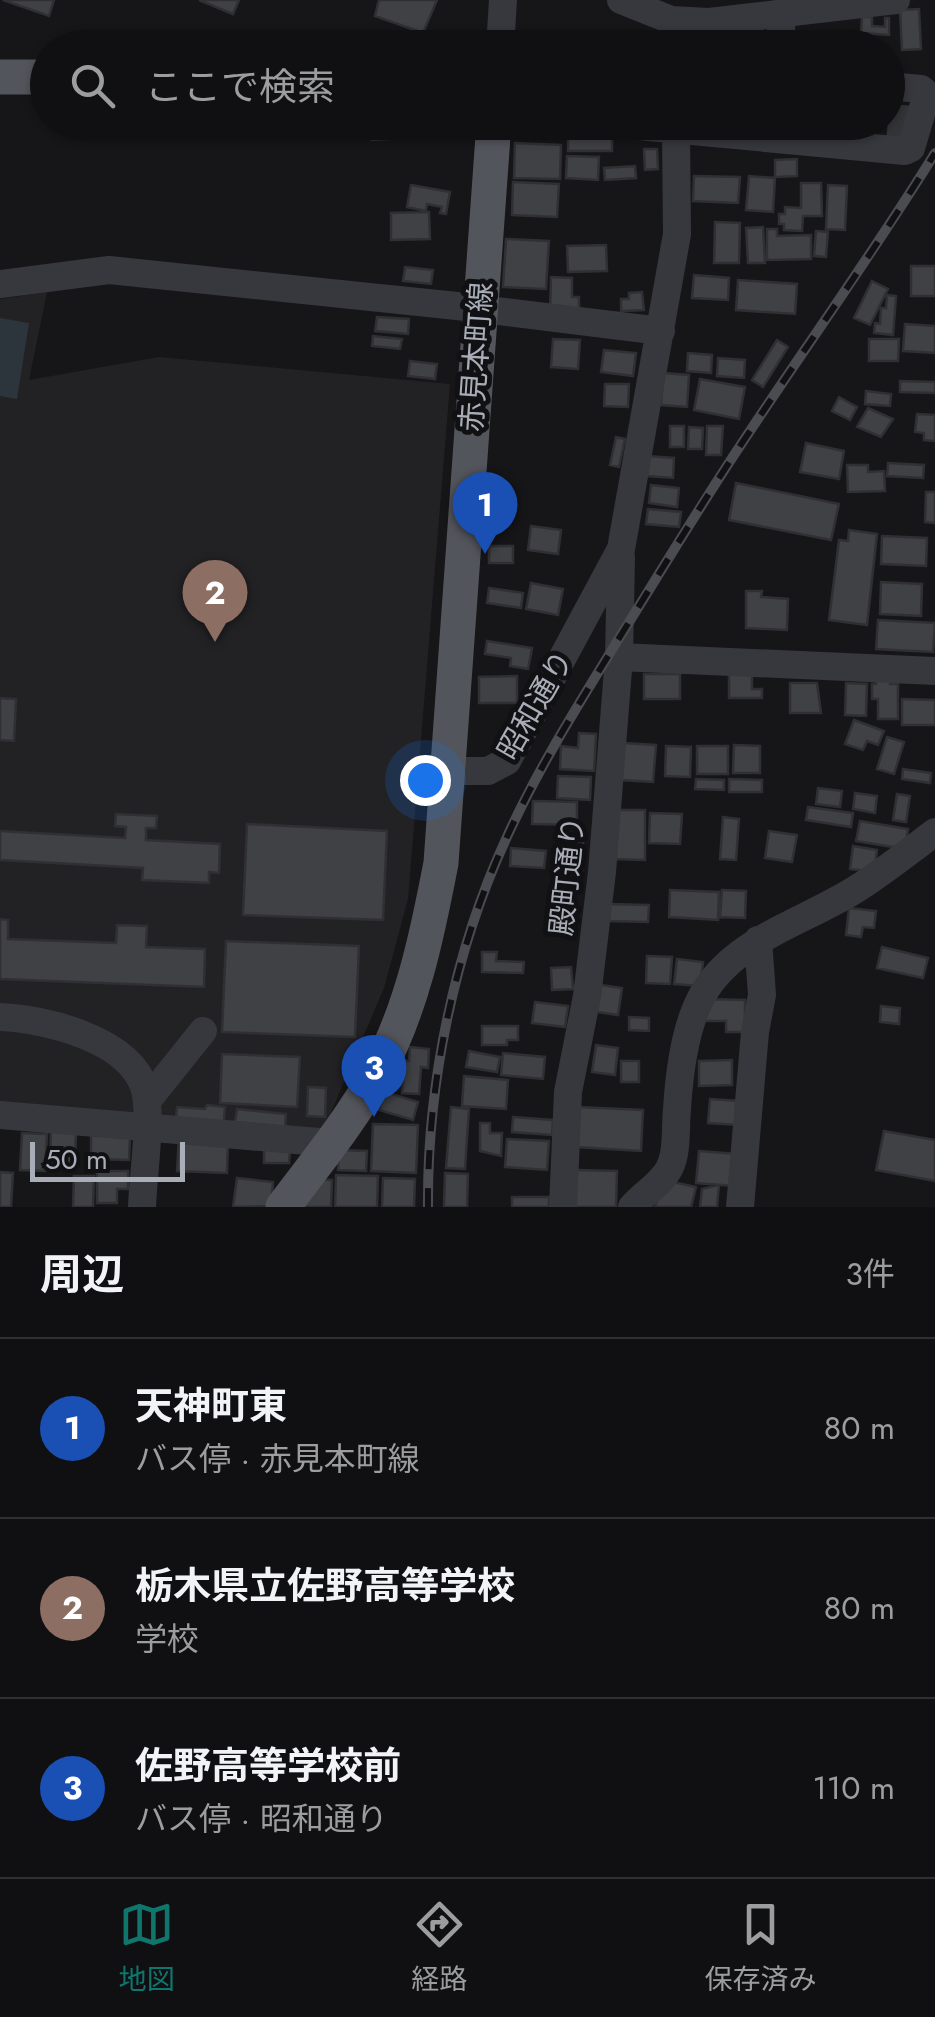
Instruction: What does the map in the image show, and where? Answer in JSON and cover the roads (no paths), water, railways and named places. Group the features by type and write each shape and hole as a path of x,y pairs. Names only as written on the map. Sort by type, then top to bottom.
{"main road":[{"path":"0,77 30,77"},
{"name":"赤見本町線","path":"448,771 492,140"},
{"path":"283,1207 377,1073 412,990 441,863 448,771"}],"street":[{"path":"501,30 503,0"},
{"path":"621,0 709,22 789,8 896,0"},
{"path":"768,140 905,152 911,148 927,94 905,88"},
{"name":"昭和通り","path":"448,771 488,772 507,761 621,549 676,234 676,140"},
{"path":"0,284 108,270 662,331"},
{"name":"殿町通り","path":"563,1207 568,1092 589,979 620,657 621,549"},
{"path":"620,657 935,671"},
{"path":"632,1207 668,1172 673,1159 678,1087 695,1009 714,979 732,959 758,940 861,886 935,832"},
{"path":"740,1207 755,1032 762,996 758,940"},
{"path":"0,1017 38,1019 108,1047 139,1074 146,1114 142,1207"},
{"path":"146,1114 203,1031"},
{"path":"0,1115 146,1114 331,1143"}],"tunnel":[{"path":"905,123 935,126"}],"railway":[{"path":"428,1207 432,1114 447,1019 472,927 518,813 575,710 696,515 935,153"}],"place":[{"name":"天神町東","path":"485,554"},
{"name":"栃木県立佐野高等学校","path":"215,642"},
{"name":"佐野高等学校前","path":"374,1117"}]}
